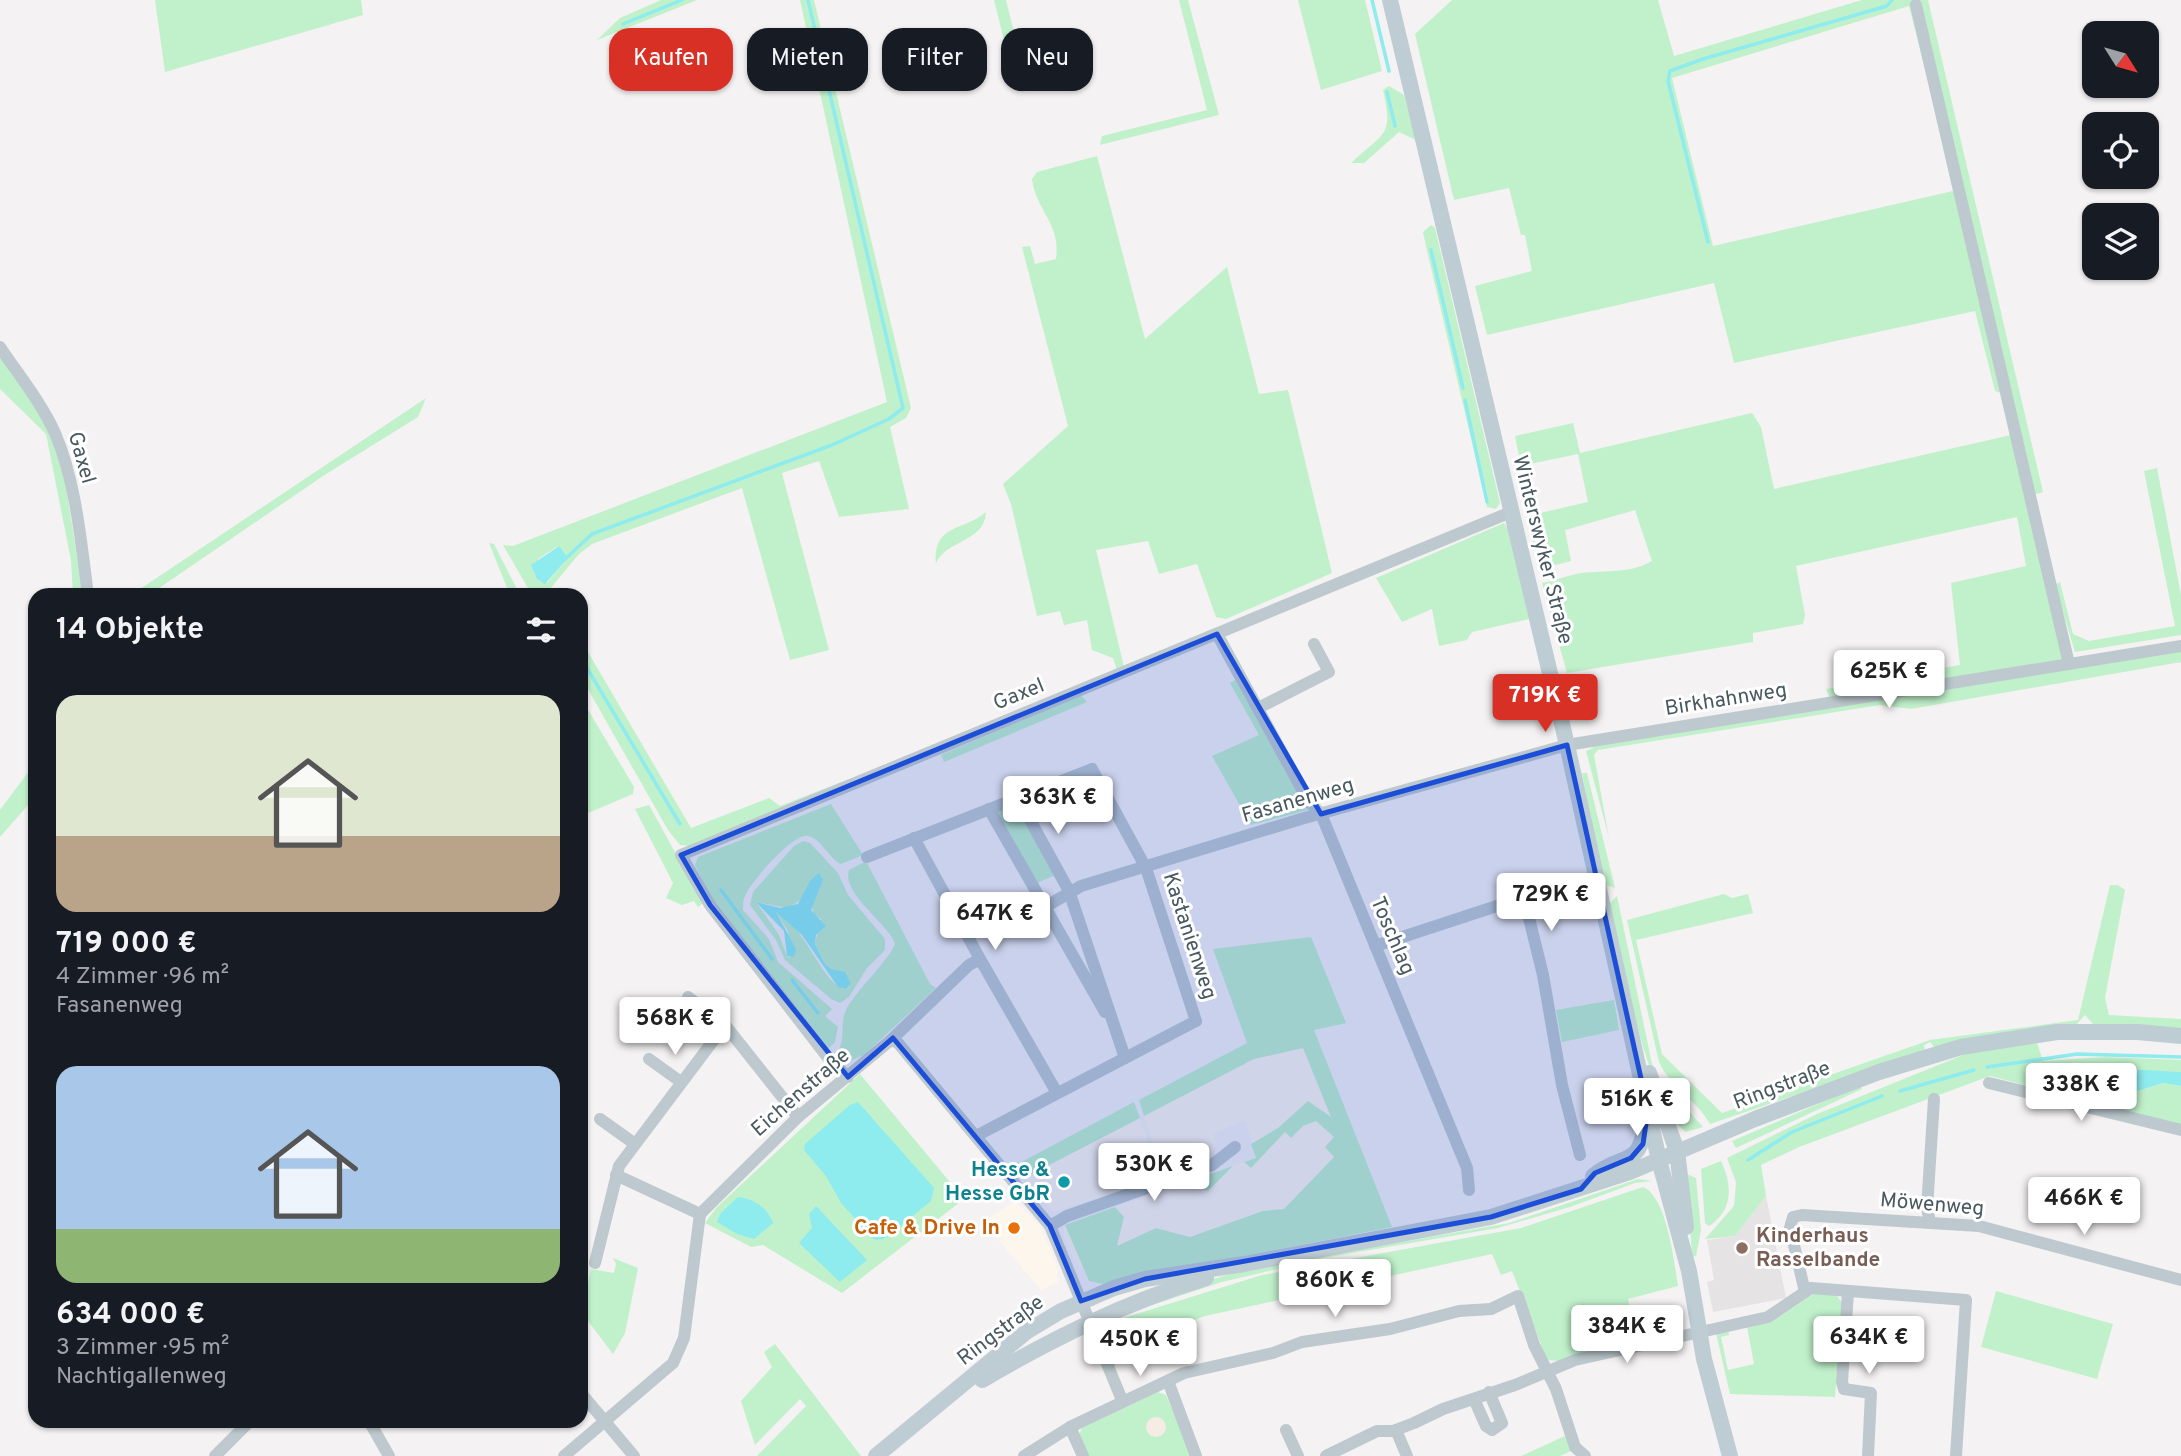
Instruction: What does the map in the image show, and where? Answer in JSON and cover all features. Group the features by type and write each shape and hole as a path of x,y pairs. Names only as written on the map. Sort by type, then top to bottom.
{"street":[{"name":"Winterswyker Straße","path":"1390,0 1567,745 1659,1160 1689,1271 1699,1331 1730,1456"},
{"path":"1916,5 2069,664"},
{"name":"Gaxel","path":"0,347 47,418 60,446 70,483 87,588"},
{"name":"Gaxel","path":"848,1077 829,1059 710,905 681,855 1511,512"},
{"name":"Toschlag","path":"1217,634 1310,802 1321,814 1467,1168 1469,1190"},
{"path":"1258,708 1329,672 1314,644"},
{"name":"Birkhahnweg","path":"1567,745 2181,646"},
{"name":"Fasanenweg","path":"1045,907 1069,891 1321,814 1567,745"},
{"path":"867,857 1092,769 1146,868"},
{"path":"1018,798 1069,891 1125,1058"},
{"path":"989,809 1118,1034"},
{"path":"914,838 1057,1093"},
{"name":"Kastanienweg","path":"976,1136 1196,1021 1146,868"},
{"path":"1375,946 1512,901 1525,902 1543,975 1562,1086 1580,1155"},
{"path":"980,959 969,965 891,1040 898,1044 1050,1226 1122,1400"},
{"path":"688,997 725,1026 798,1117"},
{"path":"1624,1001 1677,1152 1689,1271"},
{"path":"595,1263 615,1175 635,1144 725,1026"},
{"name":"Ringstraße","path":"876,1456 1026,1332 1081,1301 1145,1279 1244,1264 1491,1217 1581,1189 1659,1160 1727,1130 1879,1072 1961,1047 2057,1032 2138,1032 2181,1036"},
{"name":"Eichenstraße","path":"699,1214 798,1117 891,1040"},
{"path":"649,1059 681,1082"},
{"path":"1989,1083 2181,1130"},
{"path":"1930,1222 1927,1208 1934,1099"},
{"name":"Winterswyker Straße","path":"1581,1189 1595,1174 1638,1153 1643,1144 1648,1110"},
{"path":"600,1119 635,1144"},
{"path":"1050,1226 1067,1216 1212,1165 1236,1147"},
{"path":"564,1456 663,1373 684,1338 699,1214 615,1175"},
{"name":"Möwenweg","path":"1805,1292 1790,1228 1793,1217 1802,1215 1979,1226 2181,1280"},
{"name":"Ringstraße","path":"949,1398 1090,1321 1244,1264"},
{"path":"1328,1455 1377,1431 1396,1430 1575,1360 1768,1317 1811,1288 1966,1300 1956,1456"},
{"path":"1848,1292 1842,1382 1844,1389 1851,1392 1871,1393 1868,1456"},
{"path":"1024,1456 1070,1427 1122,1400 1139,1396 1184,1373 1273,1353 1302,1342 1390,1329 1459,1311 1484,1310 1518,1296 1534,1345 1569,1424 1575,1447 1585,1456"},
{"path":"1168,1381 1196,1456"},
{"path":"1474,1399 1486,1426 1492,1430 1502,1423 1489,1392"},
{"path":"588,1402 634,1456"},
{"path":"1070,1427 1083,1456"},
{"path":"215,1456 243,1428"},
{"path":"373,1428 388,1456"},
{"path":"1286,1430 1298,1456"},
{"path":"1396,1430 1408,1456"}],"highlighted area":[{"path":"1217,634 1321,814 1567,745 1648,1110 1643,1144 1631,1158 1595,1173 1581,1189 1491,1217 1145,1279 1081,1301 1050,1226 893,1038 848,1077 710,905 681,855"}],"shaded area":[{"path":"1303,1048 1368,1209 1098,1264 1083,1270 1076,1264 1064,1237 1064,1228 1070,1223 1258,1157 1245,1121 1212,1133 1216,1145 1209,1159 1165,1175 1144,1116 1254,1059"},
{"path":"1140,1118 1160,1177 1054,1212 1024,1178"},
{"name":"Kinderhaus Rasselbande","path":"1766,1196 1786,1298 1713,1312 1707,1282 1714,1280 1707,1240 1735,1236"},
{"path":"1015,1201 1039,1225 1057,1265 1058,1282 1041,1290 983,1222"}],"green space":[{"path":"155,0 361,0 363,15 165,72"},
{"path":"661,0 697,0 627,28 610,28 620,18"},
{"path":"800,0 814,0 821,28 806,28"},
{"path":"994,0 1006,0 1013,28 1001,28"},
{"path":"1179,0 1188,0 1219,115 1100,145 1102,136 1207,110"},
{"path":"1298,0 1365,0 1382,71 1321,90"},
{"path":"1452,0 1658,0 1674,56 1862,0 1928,0 2043,492 2033,495 1909,6 1672,78 1713,246 1953,191 1936,115 2064,659 1830,698 1826,689 1960,665 1951,583 2026,566 2017,517 1796,566 1805,615 1803,624 1753,633 1753,642 1567,673 1542,583 1581,573 1626,570 1652,561 1635,510 1565,530 1571,561 1540,569 1527,516 1588,502 1578,454 1521,466 1515,436 1573,423 1580,453 1752,413 1761,427 1774,489 2011,435 2001,393 1995,391 1975,311 1734,363 1714,283 1487,335 1475,286 1532,271 1525,235 1521,235 1509,188 1454,200 1415,34"},
{"path":"609,29 609,35 597,40"},
{"path":"1389,86 1404,95 1416,140 1399,132 1364,163 1351,163 1384,132 1387,117 1383,90"},
{"path":"820,91 836,91 911,408 906,418 890,427 909,509 839,517 819,461 782,473 829,650 790,660 742,488 592,544 578,555 551,588 528,588 503,545 513,546 887,402","holes":["558,546 567,559 547,583 538,559"]},
{"path":"1097,156 1145,339 1227,267 1259,394 1288,390 1332,573 1226,619 1216,617 1197,564 1159,574 1148,541 1096,550 1124,667 1117,670 1113,658 1092,650 1087,620 1064,625 1060,611 1037,616 1011,504 1003,484 1068,426 1022,247 1030,246 1035,264 1056,259 1057,247 1052,226 1038,200 1032,179 1037,172"},
{"path":"1431,225 1435,228 1500,503 1496,509 1487,507 1429,259 1423,232"},
{"path":"0,353 48,428 64,473 82,588 73,588 71,560 46,434 0,389"},
{"path":"426,398 418,417 323,476 159,588 141,588"},
{"path":"2157,468 2181,595 2181,635 2075,652 2055,585 2060,582 2073,634 2089,641 2175,626 2144,471"},
{"path":"986,512 979,529 941,555 936,563 939,541 952,530"},
{"path":"1504,523 1509,530 1529,619 1472,632 1467,640 1439,646 1432,609 1402,622 1376,578"},
{"path":"489,543 494,544 516,588 507,588"},
{"path":"2181,650 2181,662 1911,709 1880,705 1598,750 1594,755 1609,838 1586,751 1593,748 1592,743"},
{"path":"588,652 691,828 769,798 780,806 854,777 690,846 680,845 668,830 588,689"},
{"path":"1235,680 1308,810 1251,825 1212,756 1259,735 1230,683"},
{"path":"1081,695 1087,702 944,762 941,755"},
{"path":"588,710 634,787 633,794 588,813"},
{"path":"28,772 28,805 0,837 0,810"},
{"path":"1582,773 1587,773 1615,888 1603,884"},
{"path":"831,804 863,855 841,864 813,838 801,837 783,850 756,879 743,902 743,910 769,939 778,962 832,1009 825,1016 838,1027 835,1042 828,1049 712,901 695,865 698,857"},
{"path":"649,805 703,903 698,907 694,901 682,905 666,898 673,883 635,809"},
{"path":"1016,805 1056,875 1037,883 996,813"},
{"path":"803,841 810,843 838,873 848,895 885,939 885,950 867,968 849,997 840,1003 831,999 785,960 776,940 750,905 753,892 794,846","holes":["823,880 811,905 814,914 821,919 815,944 825,964 850,987 846,989 829,977 796,929 776,912 788,931 790,958 787,956 779,935 756,902 788,908 802,899 807,887"]},
{"path":"866,861 930,984 936,988 864,1055 848,1062 835,1057 841,1045 846,1010 887,958 895,943 858,898 848,879 849,870"},
{"path":"2110,885 2118,885 2125,890 2105,998 2109,1015 2181,1019 2181,1029 2093,1024 2085,1015 2075,1026 1935,1048 1930,1042 1924,1045 1925,1051 1710,1124 1670,1079 1659,1062 1627,920 1724,894 1732,898 1748,894 1753,913 1636,940 1662,1054 1722,1113 1930,1040 2078,1020"},
{"path":"1617,896 1652,1064 1660,1080 1703,1127 1686,1132 1672,1116 1647,1060 1609,904"},
{"path":"1311,937 1346,1023 1314,1030 1392,1227 1103,1284 1089,1281 1065,1225 1115,1207 1124,1217 1117,1246 1156,1228 1190,1237 1263,1211 1284,1209 1334,1157 1325,1147 1334,1137 1316,1121 1303,1126 1291,1138 1285,1132 1251,1168 1244,1162 1256,1158 1251,1144 1278,1128 1308,1101 1331,1117 1303,1048 1254,1059 1144,1116 1139,1100 1247,1043 1213,949"},
{"path":"1614,1000 1619,1030 1562,1042 1556,1010"},
{"path":"2036,1039 2043,1061 2104,1057 2181,1060 2181,1072 2069,1070 2079,1083 2138,1091 2163,1083 2181,1086 2181,1126 1990,1076 1799,1147 1761,1165 1766,1196 1735,1236 1705,1239 1734,1206 1736,1182 1727,1158 1817,1114 1973,1051"},
{"path":"860,1074 964,1199 842,1293 763,1245 751,1247 705,1223 717,1207"},
{"path":"1860,1086 1862,1089 1736,1148 1732,1141"},
{"path":"1134,1102 1140,1118 1024,1178 1014,1166"},
{"path":"1721,1161 1729,1187 1727,1204 1717,1220 1709,1226 1705,1223 1701,1169"},
{"path":"1233,1166 1208,1191 1182,1184"},
{"path":"1687,1174 1696,1178 1701,1230 1696,1256 1692,1257"},
{"path":"1638,1179 1652,1181 1635,1183 1570,1207 1498,1228 1324,1258 1222,1282 1116,1317 1209,1280 1249,1269 1509,1223"},
{"path":"1643,1187 1651,1193 1664,1216 1678,1286 1628,1299 1636,1336 1634,1343 1559,1361 1547,1360 1512,1271 1501,1275 1492,1254 1205,1316 1111,1351 1116,1365 1111,1367 1102,1338 1117,1325 1117,1320 1262,1275 1521,1228"},
{"path":"613,1258 638,1268 625,1333 613,1354 588,1321 588,1284 591,1269 614,1273 616,1264"},
{"path":"1996,1291 2113,1324 2097,1379 1981,1347"},
{"path":"1815,1293 1836,1295 1842,1302 1835,1397 1730,1394 1716,1333 1728,1330 1729,1335 1721,1337 1728,1370 1754,1364 1747,1327 1771,1322"},
{"path":"775,1344 861,1456 757,1456 806,1406 800,1399 755,1445 741,1401 772,1367 764,1352"},
{"path":"1158,1392 1166,1395 1193,1456 1087,1456 1078,1437 1082,1428"},
{"path":"1565,1436 1571,1451 1560,1456 1521,1456"}],"sand":[{"path":"1152,1417 1160,1417 1166,1427 1160,1437 1152,1437 1146,1431 1146,1423"}],"water":[{"path":"559,546 568,558 545,584 537,579 531,565"},
{"path":"819,873 823,880 811,910 826,926 816,935 815,944 825,964 831,969 845,972 851,984 846,989 838,987 802,935 776,912 796,949 794,957 787,956 784,931 756,902 780,908 798,904 810,881"},
{"path":"2106,1068 2181,1072 2181,1086 2163,1083 2138,1091 2064,1078 2064,1072 2069,1070"},
{"path":"858,1102 934,1188 931,1201 884,1239 875,1240 841,1203 826,1176 804,1150 805,1144 850,1105"},
{"path":"738,1197 760,1205 773,1223 754,1239 737,1234 717,1222 721,1213"},
{"path":"816,1206 867,1260 840,1282 799,1243 812,1228 809,1214"}],"waterway":[{"path":"623,24 682,0"},
{"path":"564,560 592,534 832,445 889,419 903,408 808,0"},
{"path":"1372,0 1389,71"},
{"path":"1708,242 1668,81 1670,71 1887,6 1892,0"},
{"path":"1387,92 1395,126"},
{"path":"1431,250 1463,388"},
{"path":"1465,400 1487,502"},
{"path":"588,670 680,824"},
{"path":"721,890 772,959"},
{"path":"792,980 818,1013"},
{"path":"1987,1067 2077,1054 2181,1057"},
{"path":"1900,1091 1974,1070"},
{"path":"1748,1160 1792,1132 1882,1096"}],"place":[{"name":"Hesse & Hesse GbR","path":"1064,1182"},
{"name":"Cafe & Drive In","path":"1014,1228"},
{"name":"Kinderhaus Rasselbande","path":"1742,1248"}]}
